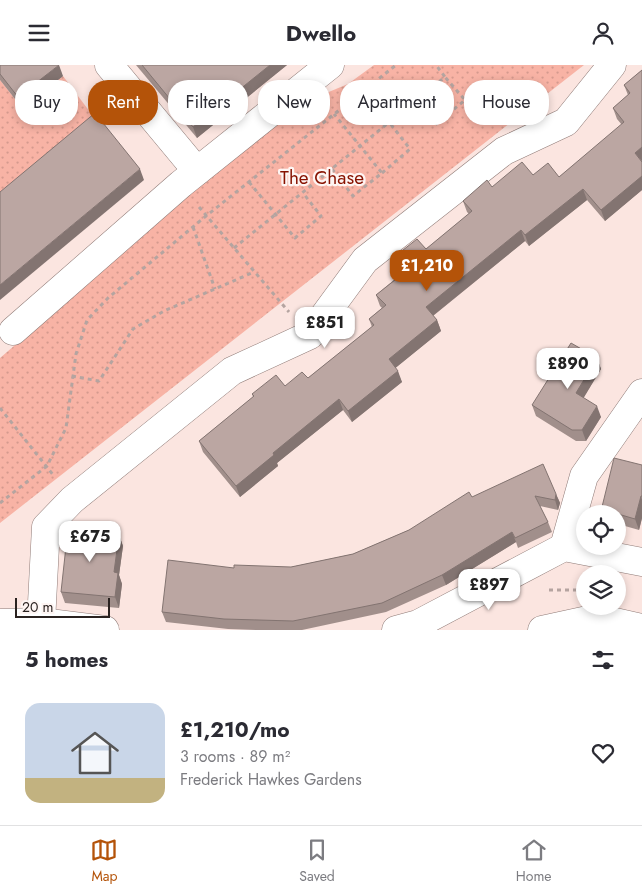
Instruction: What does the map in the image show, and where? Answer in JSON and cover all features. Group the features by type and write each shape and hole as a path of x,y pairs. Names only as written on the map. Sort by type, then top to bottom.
{"street":[{"path":"109,65 197,171"},
{"path":"13,331 197,171 330,65"},
{"path":"41,622 46,527 72,500 232,371 310,335 365,261 504,151 566,122 612,65"},
{"path":"564,547 584,476 642,393"},
{"path":"396,630 418,624 564,547 642,562"},
{"path":"542,630 597,618 642,628"},
{"path":"0,623 41,622 105,630"}],"path":[{"path":"0,503 47,466 66,428 76,354 86,320 108,298 206,216 396,65"},
{"path":"436,65 448,80"},
{"path":"441,80 445,77"},
{"path":"454,87 465,100 454,109"},
{"path":"334,114 382,173"},
{"path":"234,247 385,125"},
{"path":"332,169 353,196 410,149 391,125"},
{"path":"249,182 295,238 322,216 303,193"},
{"path":"206,216 310,335"},
{"path":"193,227 215,289"},
{"path":"72,376 99,381 133,329 164,311 254,272"},
{"path":"0,408 72,500"}],"green space":[{"name":"The Chase","path":"374,65 584,65 549,92 549,80 464,80 464,125 507,125 0,523 0,358 270,125 330,125 330,91 340,87 340,125 454,125 454,80 353,80"},
{"path":"63,76 66,80 58,80"},
{"path":"0,80 15,99 15,125 78,125 78,96 88,109 88,125 98,125 0,206"}],"building":[{"path":"0,65 59,65 40,80 15,80 15,93 0,74"},
{"path":"142,65 270,65 248,83 248,80 168,80 168,97 158,84 158,80 154,80"},
{"path":"642,70 642,147 635,153 642,162 642,176 601,210 583,189 525,235 521,230 426,307 437,320 389,359 398,371 348,411 339,399 236,486 199,441 254,396 252,394 276,375 285,386 302,372 308,378 374,325 369,319 386,305 376,295 405,272 393,258 417,239 426,249 472,211 463,201 487,180 492,187 522,162 533,175 548,163 559,177 624,122 613,108 630,93 624,85"},
{"path":"88,119 88,125 105,125 140,169 0,285 0,192"},
{"path":"571,343 597,358 576,393 597,406 582,430 572,430 532,405"},
{"path":"614,458 642,465 642,496 635,519 626,516 626,505 602,505"},
{"path":"543,464 556,494 555,500 535,496 548,522 515,538 512,532 442,575 382,603 293,621 224,619 162,612 168,560 234,568 234,565 291,567 353,554 409,530 469,492 472,497"},
{"path":"68,528 119,535 114,572 118,573 115,597 61,592"}]}
